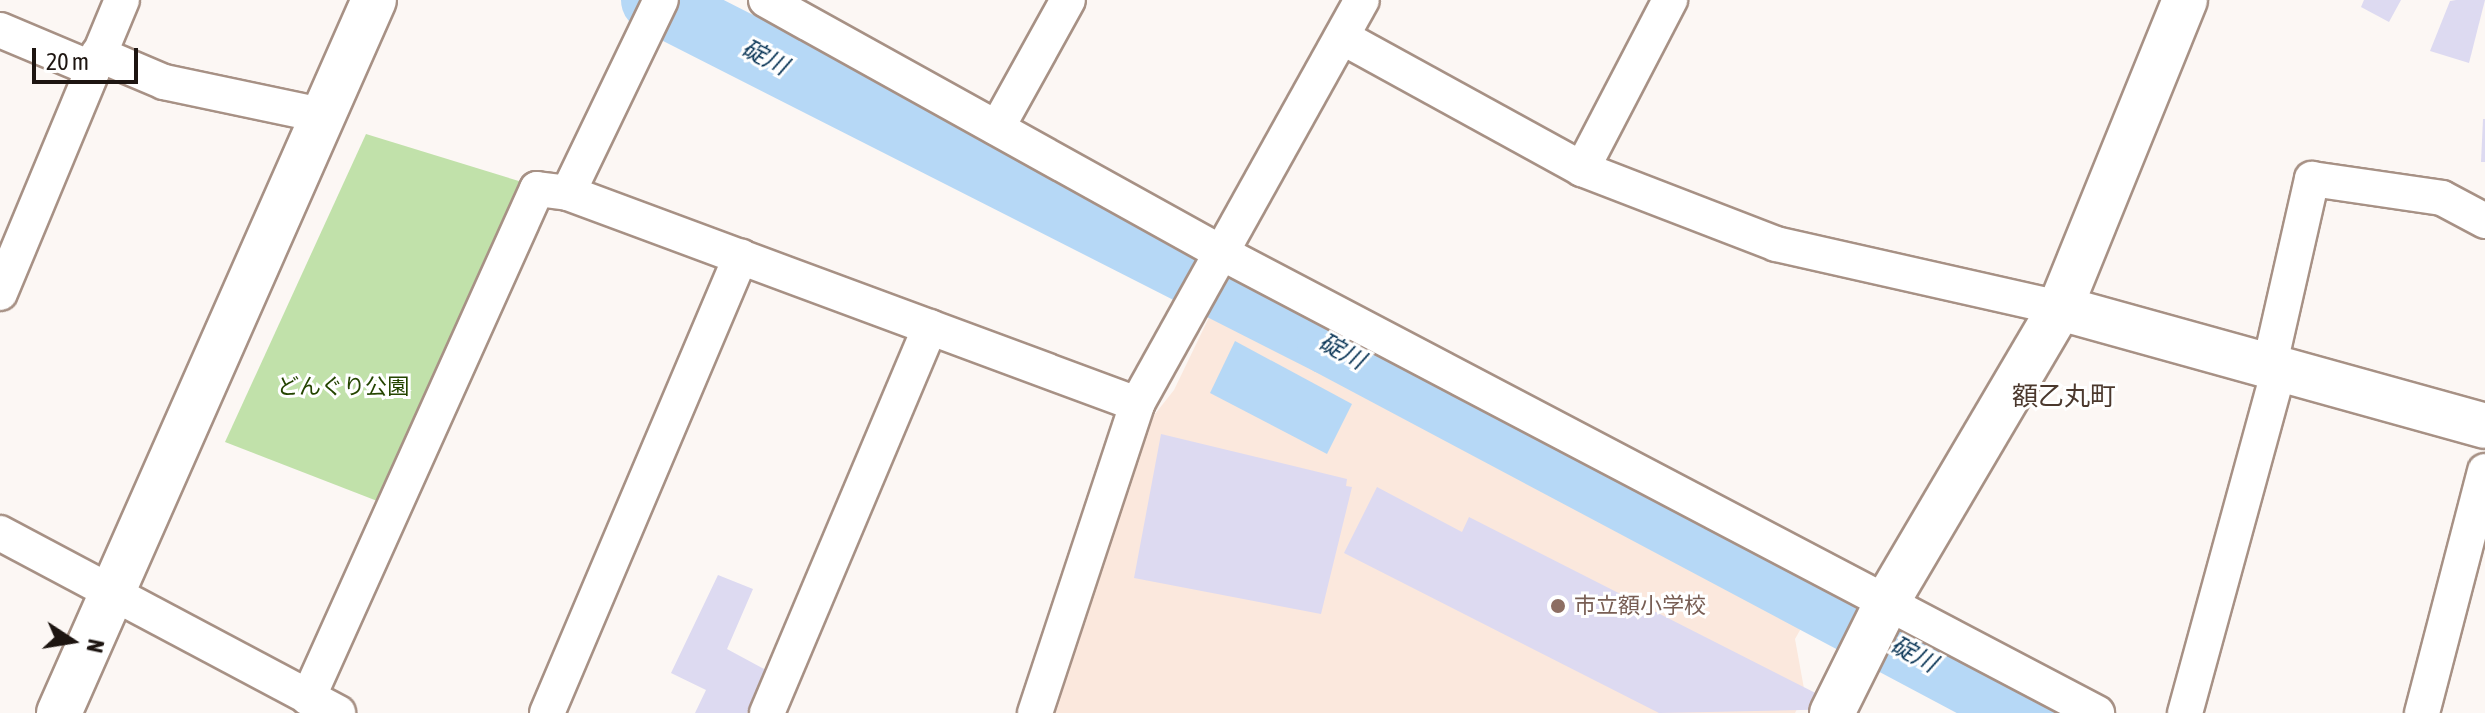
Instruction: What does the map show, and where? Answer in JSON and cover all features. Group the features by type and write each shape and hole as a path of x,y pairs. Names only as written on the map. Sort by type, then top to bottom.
{"street":[{"path":"0,293 7,257 122,0"},
{"path":"59,713 374,0"},
{"path":"766,0 997,128 1208,273 1877,621 2097,713"},
{"path":"997,128 1068,0"},
{"path":"1035,713 1137,404 1362,0"},
{"path":"1582,169 1670,0"},
{"path":"1832,713 1877,621 2060,308 2185,0"},
{"path":"568,193 658,6"},
{"path":"0,30 164,82 321,115"},
{"path":"1342,37 1582,169 1776,244 2060,308 2485,426"},
{"path":"2185,713 2274,369 2312,179 2442,198 2485,221"},
{"path":"308,698 537,189 568,193 1137,404"},
{"path":"547,713 741,257"},
{"path":"767,713 930,327"},
{"path":"2422,713 2485,471"},
{"path":"0,533 338,713"}],"shaded area":[{"path":"1214,307 1808,616 1795,639 1805,694 1795,713 1051,713 1147,424 1174,390"}],"green space":[{"name":"どんぐり公園","path":"366,134 522,182 385,504 225,442"}],"water":[{"path":"1235,341 1352,404 1327,454 1210,393"}],"building":[{"path":"2364,0 2401,0 2389,22 2361,7"},
{"path":"2485,0 2469,63 2430,51 2450,1"},
{"path":"2483,119 2485,162 2481,162"},
{"path":"1161,434 1347,479 1346,486 1352,487 1321,614 1134,578"},
{"path":"1377,487 1462,532 1469,517 1847,709 1659,713 1344,553"},
{"path":"718,575 753,589 727,649 766,670 747,713 695,713 706,690 671,673"}],"waterway":[{"name":"碇川","path":"653,0 1329,343 2025,713"}],"place":[{"name":"市立額小学校","path":"1558,606"}],"district":[{"name":"額乙丸町","path":"2064,397"}]}
